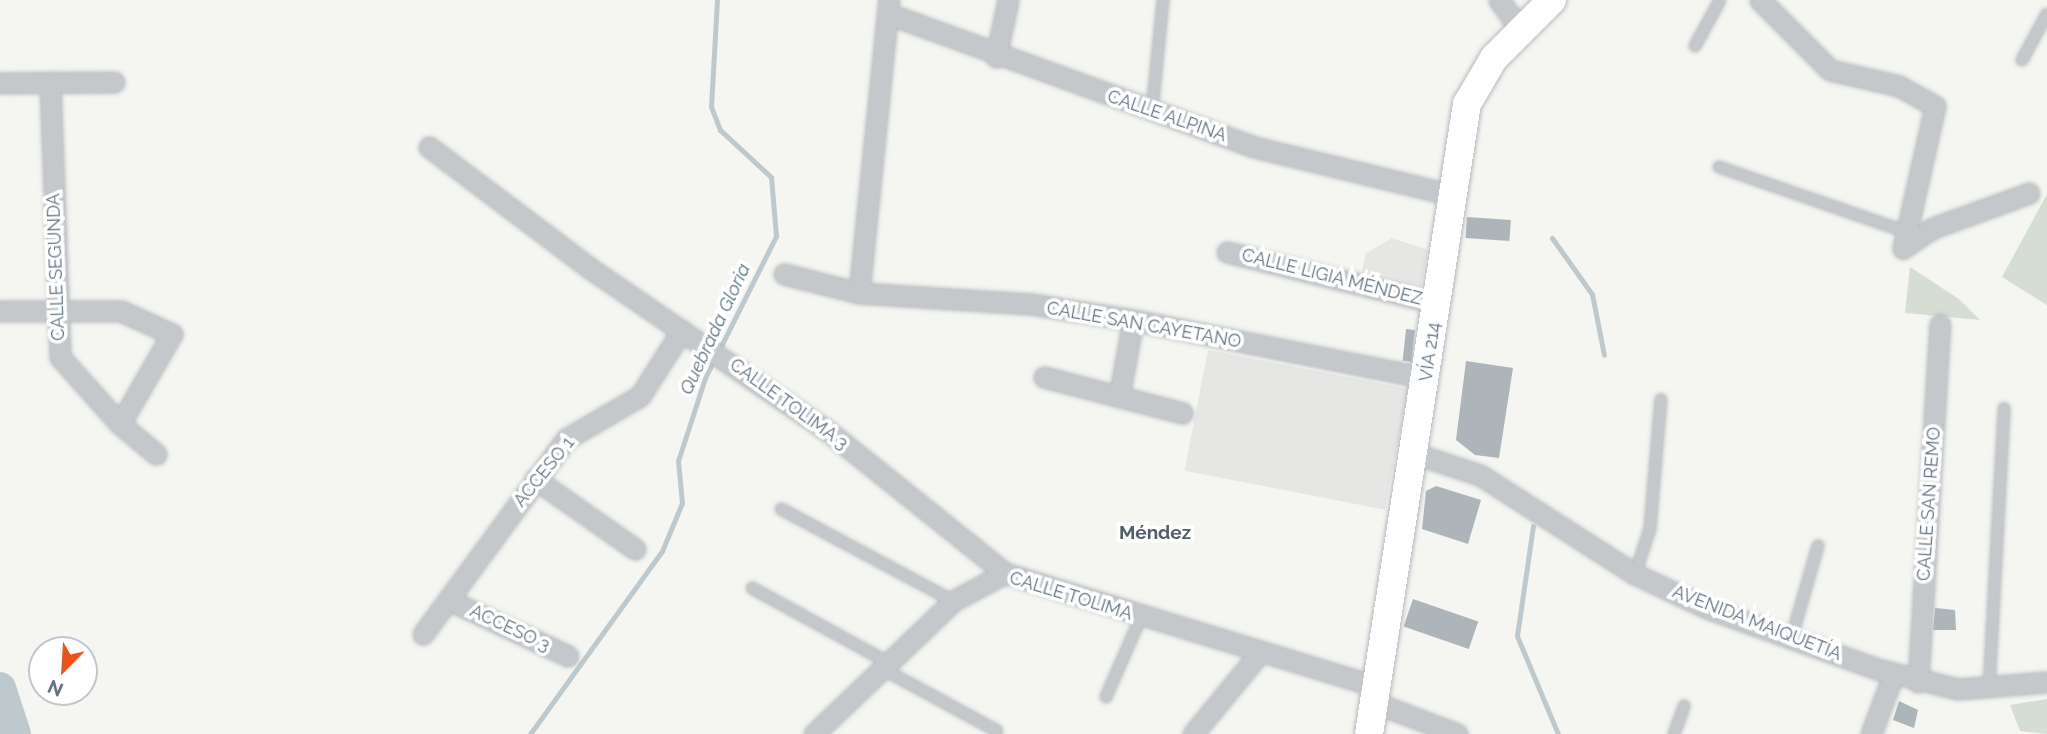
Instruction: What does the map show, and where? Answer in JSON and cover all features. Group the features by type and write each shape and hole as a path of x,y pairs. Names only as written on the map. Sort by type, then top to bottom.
{"main road":[{"name":"VÍA 214","path":"1369,734 1427,378 1467,104 1519,28 1552,0"}],"street":[{"path":"996,57 1008,0"},
{"path":"1499,0 1519,28"},
{"path":"1760,0 1830,70 1899,86 1935,106 1903,248 1933,228 2028,193"},
{"path":"859,293 889,7"},
{"name":"CALLE ALPINA","path":"889,7 996,57 1254,147 1452,195"},
{"name":"CALLE SEGUNDA","path":"50,82 55,312 60,357 120,424 156,454"},
{"path":"0,83 114,82"},
{"name":"CALLE TOLIMA 3","path":"429,147 682,330 740,367 1005,573"},
{"name":"CALLE LIGIA MÉNDEZ","path":"1227,251 1437,303"},
{"name":"CALLE SAN CAYETANO","path":"784,274 859,293 1031,304 1133,320 1427,378"},
{"path":"0,311 121,311 172,334 120,424"},
{"path":"1119,397 1133,320"},
{"name":"CALLE SAN REMO","path":"1918,682 1940,325"},
{"name":"ACCESO 1","path":"423,634 451,601 535,479 566,439 640,396 682,330"},
{"path":"1044,377 1182,413"},
{"name":"AVENIDA MAIQUETÍA","path":"1413,453 1480,475 1635,574 1893,675 1918,682 1989,688 2047,682"},
{"path":"535,479 635,549"},
{"name":"CALLE TOLIMA","path":"814,734 953,601 1005,573 1375,695 1457,734"},
{"name":"ACCESO 3","path":"451,601 568,656"},
{"path":"1193,734 1258,655"},
{"path":"1871,734 1893,675"}],"lane":[{"path":"1152,111 1163,0"},
{"path":"1695,46 1720,0"},
{"path":"2022,60 2047,14"},
{"path":"1719,167 1907,232"},
{"path":"1635,574 1650,529 1661,399"},
{"path":"1989,688 2004,408"},
{"path":"781,509 953,601"},
{"path":"1792,636 1818,546"},
{"path":"752,588 997,732"},
{"path":"1106,698 1141,617"},
{"path":"1674,734 1684,706"}],"shaded area":[{"path":"2047,194 2047,305 2002,277"},
{"path":"1392,238 1428,250 1420,292 1361,275 1366,253"},
{"path":"1910,267 1959,299 1980,320 1905,313"},
{"path":"1208,350 1408,389 1385,510 1185,471"},
{"path":"2047,699 2047,734 2020,731 2010,705"}],"building":[{"path":"1467,217 1511,220 1509,241 1466,238"},
{"path":"1406,329 1415,330 1412,362 1403,361"},
{"path":"1466,361 1513,368 1499,458 1475,455 1456,440"},
{"path":"1436,486 1481,500 1468,544 1422,529 1426,491"},
{"path":"1413,599 1478,621 1469,649 1404,626"},
{"path":"1935,608 1955,610 1956,630 1933,630"},
{"path":"1899,701 1918,710 1914,728 1893,720"}],"waterway":[{"name":"Quebrada Gloria","path":"530,734 662,551 682,503 678,461 705,378 776,236 771,177 720,130 711,107 717,0"},
{"path":"1552,238 1592,294 1604,355"},
{"path":"1533,526 1517,636 1558,734"},
{"path":"0,688 15,734"}],"district":[{"name":"Méndez","path":"1155,533"}]}
